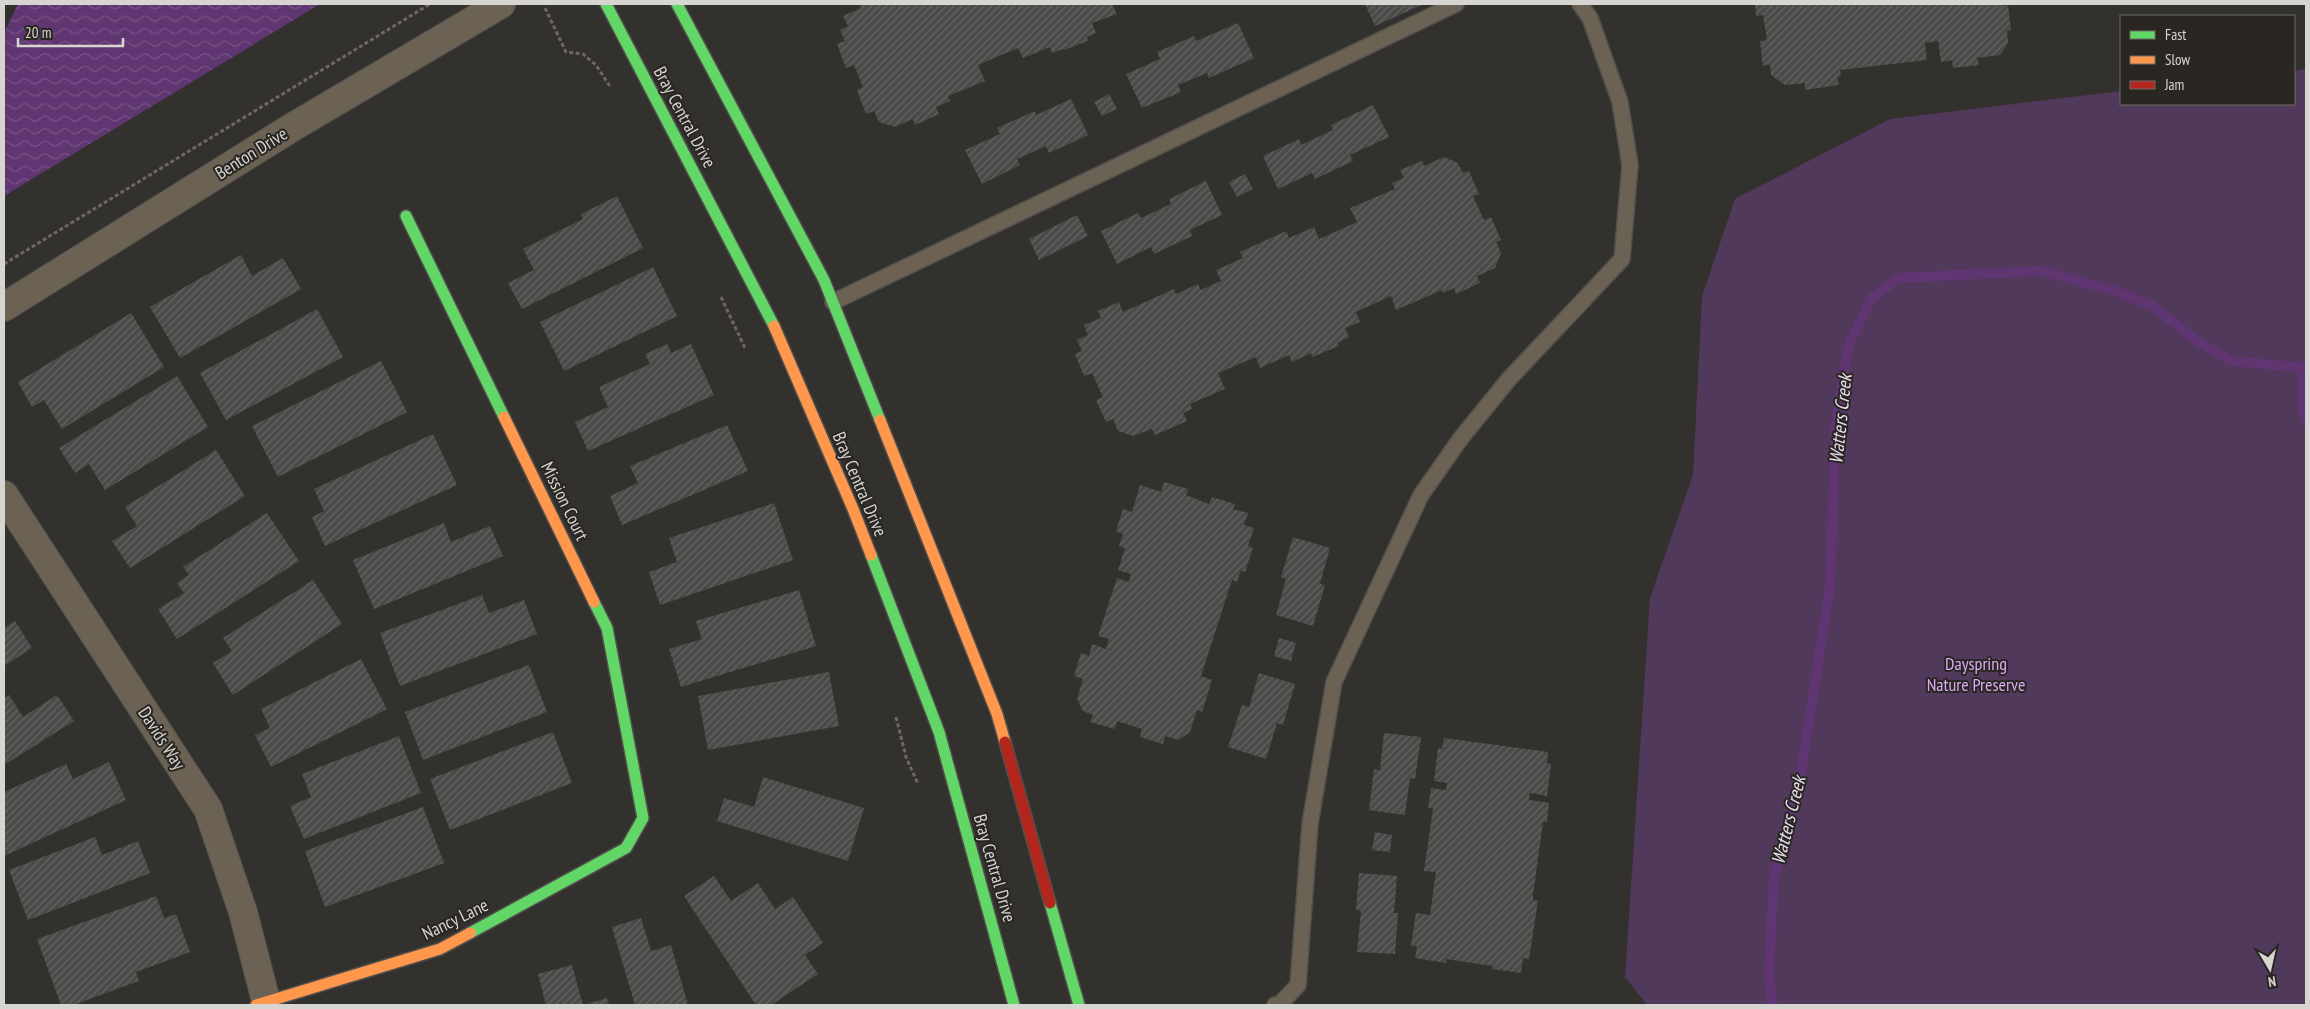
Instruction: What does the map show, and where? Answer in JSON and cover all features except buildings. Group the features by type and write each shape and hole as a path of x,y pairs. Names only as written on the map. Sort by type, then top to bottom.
{"street":[{"name":"Benton Drive","path":"4,307 283,133 501,4"},
{"name":"Bray Central Drive","path":"606,4 765,306 853,509 938,732 1014,1005"},
{"path":"677,4 824,280 833,302 997,714 1079,1005"},
{"name":"Mission Court","path":"406,216 607,628 643,818"},
{"name":"Davids Way","path":"4,495 208,809 243,912 263,1004"},
{"name":"Nancy Lane","path":"263,1004 440,949 626,848 643,818"}],"lane":[{"path":"833,302 1456,4"},
{"path":"1275,1005 1280,1004 1298,985 1310,824 1334,682 1421,495 1461,438 1509,379 1622,259 1630,165 1620,102 1590,18 1580,4"}],"path":[{"path":"4,264 430,4"},
{"path":"545,8 566,52 583,54 596,65 612,88"},
{"path":"721,296 746,349"},
{"path":"894,708 906,757 919,788"}],"green space":[{"name":"Dayspring Nature Preserve","path":"2306,69 2306,1005 1647,1005 1625,977 1650,598 1693,475 1702,296 1735,199 1890,119 2120,91 2120,105 2295,105 2295,71"}],"water":[{"path":"18,4 320,4 4,196 4,33"}],"waterway":[{"name":"Watters Creek","path":"1772,1005 1769,974 1774,876 1800,779 1830,586 1836,421 1849,344 1872,298 1898,278 2041,271 2113,290 2153,306 2197,341 2231,361 2306,368"},
{"path":"2302,368 2302,406 2306,422"}],"traffic: fast":[{"path":"606,4 774,326"},
{"path":"677,4 824,280 880,420"},
{"path":"406,216 504,417"},
{"path":"871,555 939,732 1014,1005"},
{"path":"470,933 626,848 643,818 607,628 594,602"},
{"path":"1050,903 1079,1005"}],"traffic: slow":[{"path":"774,326 871,555"},
{"path":"504,417 594,602"},
{"path":"880,420 997,714 1005,742"},
{"path":"256,1005 440,949 470,933"}],"traffic: jam":[{"path":"1005,742 1050,903"}]}
